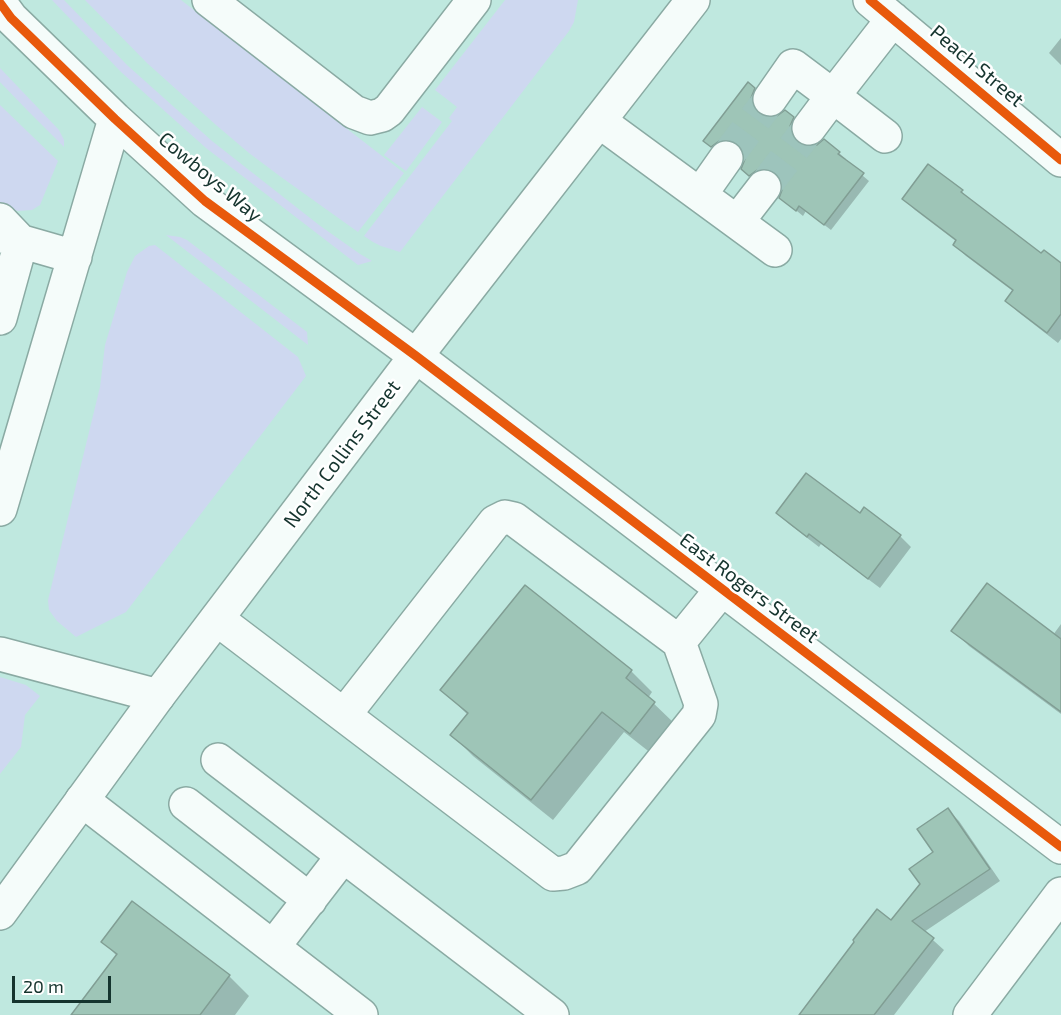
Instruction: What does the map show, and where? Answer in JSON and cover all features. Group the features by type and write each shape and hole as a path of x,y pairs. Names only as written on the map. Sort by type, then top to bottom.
{"street":[{"path":"209,0 354,112 370,118 382,115 389,110 474,0"},
{"name":"Cowboys Way","path":"0,3 11,18 115,120 206,201 416,356"},
{"name":"North Collins Street","path":"0,913 158,696 416,356 599,121 684,3"},
{"path":"809,128 833,96 876,5"},
{"name":"Peach Street","path":"876,5 1061,160"},
{"path":"770,99 794,66 885,136"},
{"path":"0,509 115,120"},
{"path":"599,121 775,250"},
{"path":"700,195 726,158"},
{"path":"737,222 764,187"},
{"path":"0,318 7,233 75,257"},
{"name":"East Rogers Street","path":"416,356 1061,847"},
{"path":"217,619 553,874 577,868 699,716 701,704 679,642 514,519 505,517 495,522 344,715"},
{"path":"679,642 722,590"},
{"path":"0,654 158,696"},
{"path":"218,760 552,1015"},
{"path":"82,800 361,1015"},
{"path":"186,804 310,900"},
{"path":"273,947 343,856"},
{"path":"970,1015 1061,894"}],"shaded area":[{"path":"52,0 64,0 127,65 212,141 319,225 372,261 358,265 206,148 121,72"},
{"path":"85,0 181,0 404,173 358,232 249,153 216,125 147,63"},
{"path":"505,0 578,0 574,22 569,31 400,252 373,242 364,236 452,121 449,118 457,107 435,90"},
{"path":"0,68 59,130 64,140 64,147 0,82"},
{"path":"0,105 58,161 40,205 32,210 18,211 0,205"},
{"path":"422,107 442,122 406,171 384,155"},
{"path":"166,235 187,240 307,332 308,345"},
{"path":"155,245 298,357 306,376 126,612 76,637 57,621 49,610 48,600 100,387 105,345 127,272 135,256 149,246"},
{"path":"0,677 26,685 40,696 25,715 21,747 0,774"}],"building":[{"path":"748,82 755,88 751,98 753,107 759,114 769,118 785,110 794,117 790,126 797,143 807,147 817,145 824,139 840,152 838,154 864,173 824,225 799,206 796,211 779,198 782,190 781,180 775,172 767,169 757,170 749,176 741,169 745,159 743,150 736,142 727,139 711,147 703,141"},
{"path":"928,164 1041,253 1044,250 1061,263 1061,314 1047,333 1005,301 1013,290 953,245 956,240 902,199"},
{"path":"806,473 860,513 864,507 901,535 868,579 809,534 807,537 776,513"},
{"path":"987,583 1061,639 1061,712 951,631"},
{"path":"525,585 632,670 626,678 655,702 630,734 602,712 531,800 450,735 468,713 440,690"},
{"path":"948,808 990,869 912,921 934,938 874,1015 799,1015 877,909 891,920 920,884 909,869 933,852 917,829"},
{"path":"132,901 230,975 200,1015 71,1015 117,954 101,942"}],"tunnel":[{"path":"726,158 770,99"},
{"path":"764,187 809,128"}],"cycle path":[{"path":"870,0 1061,160"},
{"path":"0,3 11,18 115,119 205,201 416,356 1061,847"}]}
